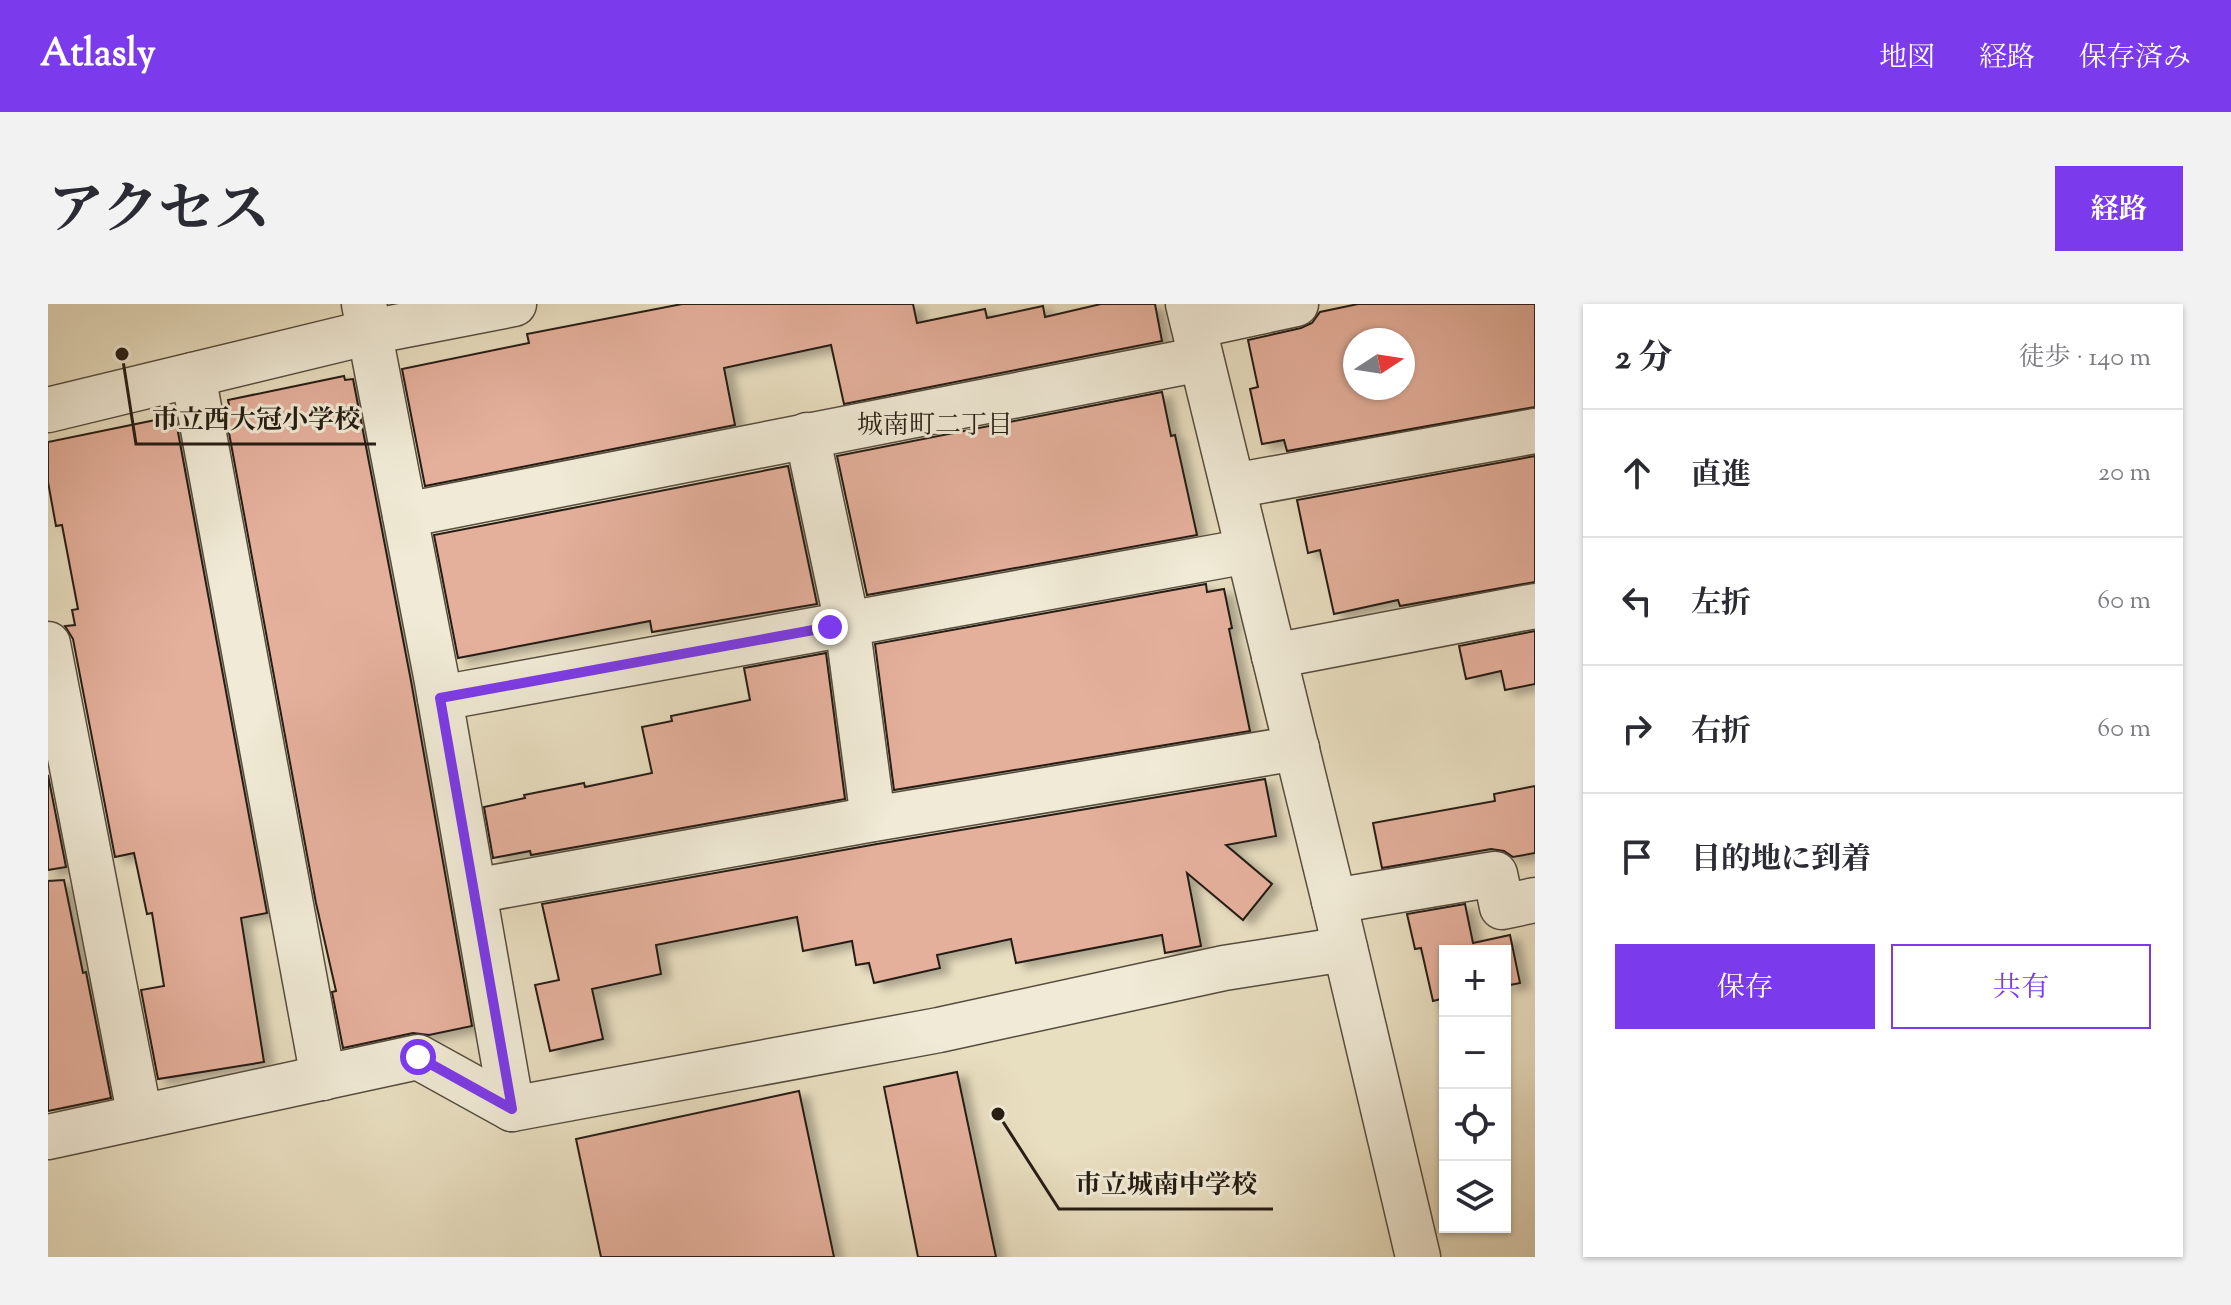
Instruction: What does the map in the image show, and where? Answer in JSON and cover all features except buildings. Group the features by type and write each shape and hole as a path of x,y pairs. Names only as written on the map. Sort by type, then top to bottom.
{"street":[{"path":"48,410 193,375 367,318 514,304"},
{"path":"405,515 807,435 1296,304"},
{"path":"367,318 440,698 512,1109"},
{"path":"1194,330 1418,1257"},
{"path":"193,375 323,1078"},
{"path":"1233,486 1535,431"},
{"path":"807,435 847,623 873,819"},
{"path":"440,698 1248,551"},
{"path":"1274,656 1535,606"},
{"path":"48,644 140,1117"},
{"path":"474,891 873,819 1297,748"},
{"path":"1334,901 1495,874 1502,907 1535,900"},
{"path":"48,1137 418,1057 512,1109 939,1030 1224,968 1345,949"}],"place":[{"name":"市立西大冠小学校","path":"122,354"},
{"name":"市立城南中学校","path":"998,1114"}],"district":[{"name":"城南町二丁目","path":"935,424"}],"route":[{"path":"418,1057 512,1109 440,698 830,627"}]}
